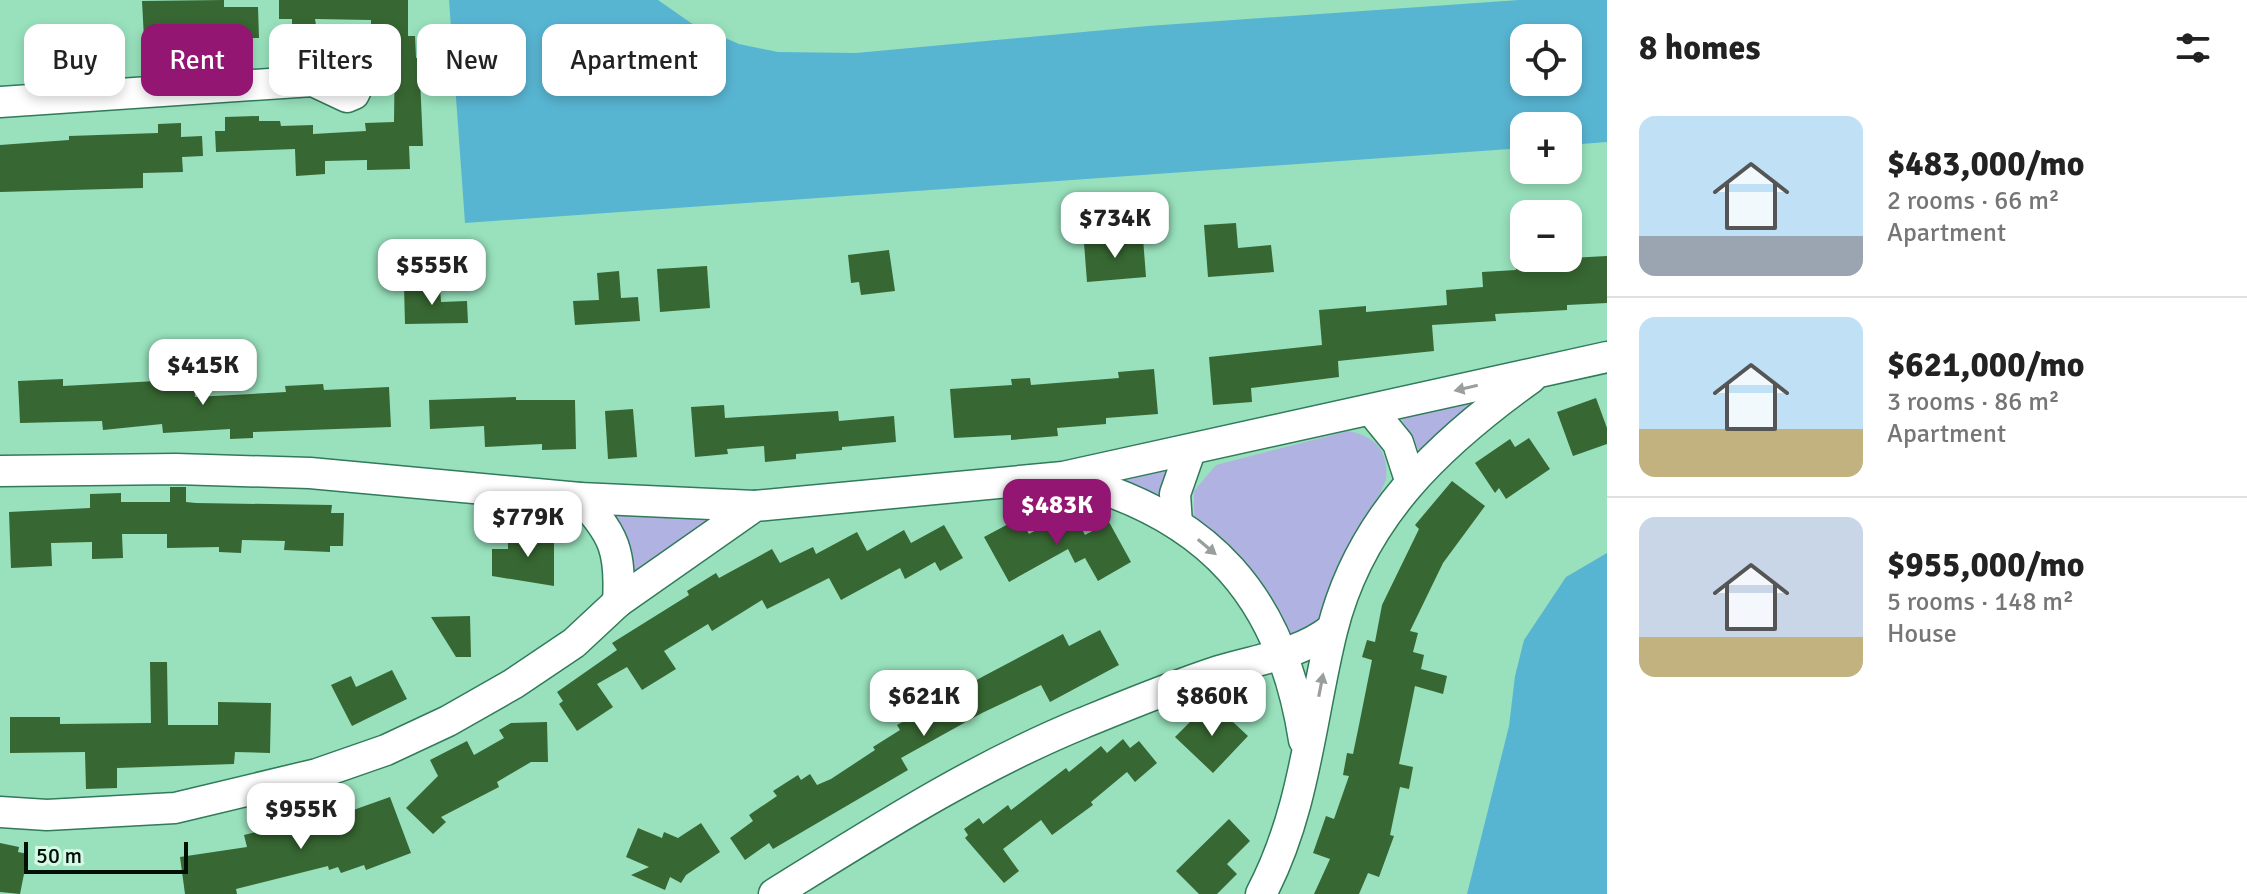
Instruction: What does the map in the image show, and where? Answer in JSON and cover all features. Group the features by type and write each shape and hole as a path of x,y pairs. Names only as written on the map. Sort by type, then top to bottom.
{"street":[{"path":"0,102 269,84"},
{"path":"0,471 160,469 310,473 580,498 755,506 1063,477 1607,357"},
{"path":"1261,894 1290,826 1307,761 1332,629 1350,575 1372,533 1410,480 1471,424 1542,370"},
{"path":"1372,411 1398,443 1410,480"},
{"path":"1177,524 1175,494 1190,451"},
{"path":"1063,477 1105,488 1159,511 1234,571 1257,600 1282,654 1298,704 1307,761"},
{"path":"580,498 604,523 616,547 620,568 618,602"},
{"path":"0,812 47,815 175,808 317,774 386,750 500,691 574,643 618,602 755,506"},
{"path":"774,894 907,811 1008,757 1081,724 1207,676 1317,641 1332,629"}],"shaded area":[{"path":"449,0 658,0 693,24 542,24 542,96 726,96 726,38 778,52 856,53 1148,26 1519,0 1607,0 1607,142 1582,144 1582,112 1510,112 1510,149 465,223 456,96 526,96 526,24 451,24"},
{"path":"1474,392 1482,406 1429,450 1418,449 1401,418 1404,410"},
{"path":"1348,431 1366,437 1379,447 1385,461 1386,480 1320,621 1292,636 1194,518 1194,491 1216,465"},
{"path":"1167,470 1166,510 1110,481"},
{"path":"618,511 709,514 712,527 631,576 609,521"},
{"path":"1607,553 1607,894 1467,894 1509,726 1515,676 1524,640 1566,577"}],"building":[{"path":"224,0 224,7 258,7 259,38 253,38 253,24 143,24 142,1"},
{"path":"279,0 408,0 408,36 415,36 423,146 409,146 410,169 367,170 367,160 325,161 325,174 296,176 295,149 216,152 215,131 225,131 225,117 259,116 259,121 280,121 281,126 313,125 313,134 366,131 365,123 394,122 394,96 401,96 401,24 315,19 316,24 292,24 292,19 279,19"},
{"path":"181,123 181,137 202,136 203,156 182,157 183,172 143,173 143,188 0,192 0,145 69,140 69,136 158,133 158,124"},
{"path":"1236,223 1238,248 1271,245 1274,272 1208,277 1204,225"},
{"path":"1143,238 1146,277 1087,282 1084,243"},
{"path":"889,250 895,291 861,295 859,282 851,283 848,255"},
{"path":"1607,256 1607,303 1567,305 1567,310 1495,314 1496,321 1432,325 1434,351 1338,361 1339,377 1251,388 1252,402 1213,405 1209,357 1322,345 1319,310 1366,306 1366,312 1447,305 1446,290 1483,287 1482,272 1582,272 1582,257"},
{"path":"707,266 710,308 660,312 657,269"},
{"path":"619,271 621,298 638,297 640,321 575,325 573,301 599,300 597,273"},
{"path":"440,285 441,302 467,301 468,323 405,324 404,286"},
{"path":"1154,369 1158,414 1106,418 1106,424 1057,428 1058,436 1011,440 1011,435 954,438 950,389 1012,385 1011,379 1030,378 1031,385 1119,378 1118,372"},
{"path":"63,379 63,386 194,379 195,397 286,392 285,386 323,384 324,390 389,387 391,427 253,432 253,438 230,439 230,429 163,433 162,424 103,430 102,421 20,423 18,381"},
{"path":"516,397 516,400 575,400 576,449 542,450 542,444 485,447 484,426 430,429 429,400"},
{"path":"1596,398 1607,428 1607,444 1573,456 1557,412"},
{"path":"724,405 725,418 838,411 839,421 894,416 896,442 796,454 796,459 765,462 764,446 727,449 728,454 695,457 691,407"},
{"path":"633,409 637,457 608,459 605,411"},
{"path":"1529,438 1550,469 1506,499 1499,488 1495,493 1475,463 1510,439 1515,447"},
{"path":"1452,481 1485,506 1443,563 1410,631 1418,633 1413,652 1424,655 1421,669 1447,676 1443,694 1415,686 1399,764 1413,767 1409,789 1400,787 1390,835 1394,836 1379,877 1368,873 1359,894 1314,894 1330,859 1313,853 1326,816 1334,819 1349,776 1343,775 1347,753 1353,754 1372,660 1362,657 1367,640 1375,642 1382,605 1419,529 1415,525"},
{"path":"170,487 186,487 186,502 332,505 331,513 344,513 343,546 330,546 330,552 284,550 285,541 242,540 241,553 219,552 219,547 167,548 167,534 122,534 123,558 92,559 92,542 51,543 52,566 11,568 9,512 90,508 90,494 121,493 121,502 170,502"},
{"path":"1072,510 1085,535 1109,522 1131,562 1098,581 1085,558 1075,563 1068,549 1009,582 984,537 1012,522 1014,527 1022,522 1029,534"},
{"path":"944,525 963,558 940,571 935,562 905,579 900,568 841,600 829,578 767,609 762,600 712,631 708,624 664,651 676,669 642,690 627,667 597,684 613,707 577,731 559,704 563,701 557,692 617,650 612,643 689,595 687,591 716,573 719,578 772,549 780,563 813,547 816,554 857,532 867,551 904,530 911,543"},
{"path":"535,526 554,526 554,586 492,576 492,549 508,549 508,541 535,541"},
{"path":"470,616 471,657 456,657 431,617"},
{"path":"1100,630 1119,665 1050,702 1041,685 982,713 901,758 908,770 773,849 769,843 745,860 730,838 753,821 749,815 777,796 773,791 798,775 801,780 810,774 817,785 831,779 900,730 897,725 982,677 1063,634 1069,646"},
{"path":"150,662 167,662 168,725 218,725 218,702 271,703 270,753 235,752 234,764 117,768 117,788 86,789 85,752 10,753 10,717 60,717 60,724 151,723"},
{"path":"392,670 407,699 352,726 331,685 351,676 356,687"},
{"path":"1218,708 1248,736 1213,773 1175,737 1203,709 1211,716"},
{"path":"547,722 548,762 531,762 497,782 499,787 441,817 446,822 433,834 406,808 438,776 430,760 467,741 474,755 504,738 499,730 511,723"},
{"path":"1123,739 1130,748 1139,741 1157,763 1135,782 1127,772 1091,802 1093,805 1052,835 1041,820 1003,849 1019,871 1004,883 965,838 968,835 964,829 979,818 983,824 1008,805 1011,810 1066,768 1069,772 1101,746 1107,753"},
{"path":"390,797 411,853 366,870 364,865 341,873 338,867 329,870 328,866 236,889 237,894 185,894 180,857 247,847 244,835 295,822 297,830"},
{"path":"1229,819 1250,841 1227,864 1237,874 1217,894 1199,894 1176,871"},
{"path":"701,823 720,852 686,875 681,883 670,877 665,890 631,875 649,867 626,857 638,828 662,838 664,832 678,838"},
{"path":"0,843 19,847 18,852 28,854 20,894 0,892"}]}
